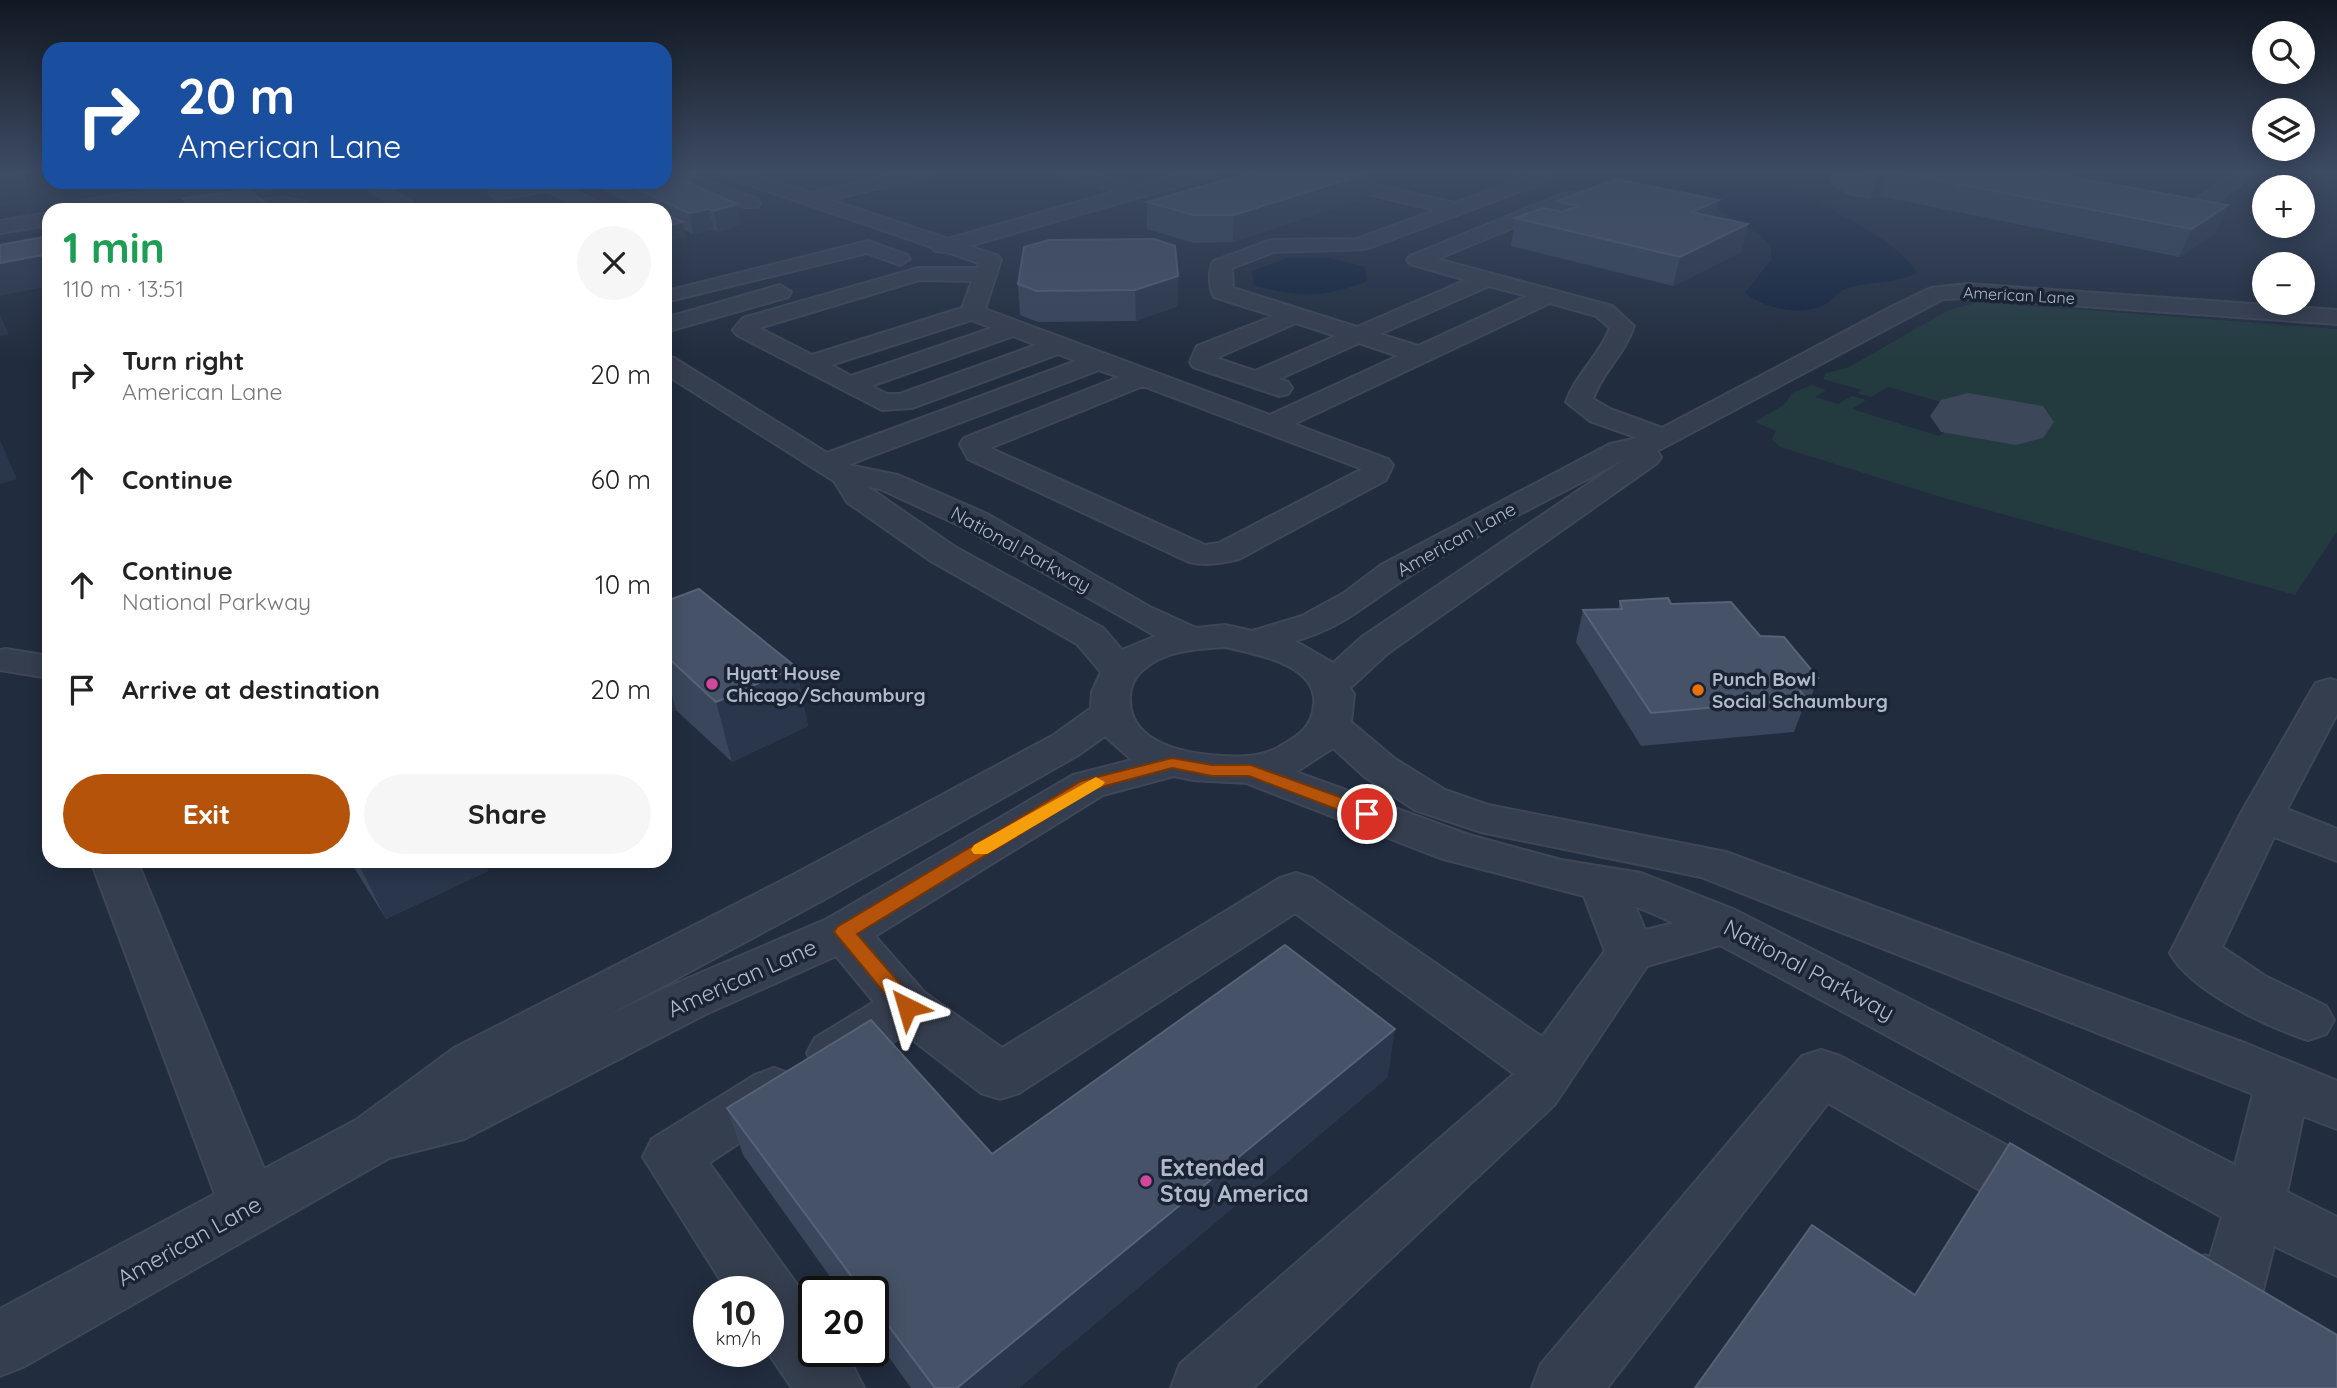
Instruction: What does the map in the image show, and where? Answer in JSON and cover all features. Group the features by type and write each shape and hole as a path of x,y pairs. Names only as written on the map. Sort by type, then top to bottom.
{"street":[{"path":"838,236 900,258"},
{"path":"916,236 946,246 990,270"},
{"path":"848,273 982,236"},
{"path":"1300,236 1221,265 1222,292 1420,355"},
{"path":"1271,246 1359,244 1382,236"},
{"path":"1477,236 1417,260 1604,311 1622,326 1618,345 1583,384 1579,402 1600,415 1659,441"},
{"path":"672,296 868,247"},
{"path":"932,295 990,270"},
{"path":"972,313 990,270"},
{"path":"990,270 918,274 751,323 745,330 882,402 903,402 1058,345"},
{"path":"1256,380 1486,279"},
{"path":"672,323 795,288"},
{"name":"American Lane","path":"1260,640 1315,624 1356,600 1393,572 1619,450 1659,441 1939,293 2002,292 2337,317"},
{"path":"1270,425 1548,295"},
{"path":"809,364 972,313 1378,465 1376,474 1227,552 1201,555 978,453 974,444 1142,377"},
{"path":"1294,316 1206,351 1202,362 1319,402"},
{"path":"849,384 1014,328"},
{"path":"771,344 798,336"},
{"path":"835,469 1098,361"},
{"name":"National Parkway","path":"672,367 835,469 858,496 943,554 1090,636 1116,693"},
{"name":"American Lane","path":"1332,706 1374,645 1645,461 1659,441"},
{"name":"National Parkway","path":"835,469 887,481 976,522 1138,614 1189,638"},
{"path":"1332,706 1314,746 1287,761 1251,770 1212,771 1172,763 1139,748 1117,727 1116,693 1130,663 1156,648 1189,638 1224,636 1260,640 1291,650 1307,660 1332,706 1380,768 1430,800 1481,818 1710,863 2228,1059 2337,1106"},
{"path":"6,660 42,666"},
{"path":"2308,1020 2247,990 2195,953 2262,816 2330,691 2337,693"},
{"name":"American Lane","path":"0,1344 376,1137 473,1062 818,881 1066,745 1116,693"},
{"name":"American Lane","path":"376,1137 444,1122 688,1000 844,932 1088,785 1172,763"},
{"name":"National Parkway","path":"1251,770 1456,847 1561,876 1641,890 1725,926 2337,1248"},
{"path":"2262,816 2337,846"},
{"path":"117,868 194,1059 250,1208"},
{"path":"1602,883 1630,953"},
{"path":"844,932 907,1007 1000,1077 1296,890 1549,1070"},
{"path":"1204,1388 1536,1088 1630,953 1725,926"},
{"path":"753,1276 672,1157 907,1007"},
{"path":"1565,1388 1821,1072 2085,1218"},
{"path":"2157,1258 2253,1312 2255,1205 2283,1083"},
{"path":"784,1320 831,1388"}],"green space":[{"path":"1979,302 2337,329 2337,532 2295,595 1944,498 1780,447 1772,439 1776,431 1755,422 1785,404 1792,393 1812,385 1826,390 1815,397 1838,404 1852,396 1866,400 1852,409 1939,436 1966,417 2015,423 2011,426 2027,431 2037,422 2022,417 2017,421 1969,415 1973,411 1888,387 1871,397 1857,393 1861,390 1823,379 1826,373 1849,367 1949,310"}],"water":[{"path":"1761,236 1877,236 1907,260 1917,273 1901,279 1848,288 1813,309 1782,309 1762,303 1745,293 1771,260 1771,246"},
{"path":"1288,258 1330,258 1365,267 1367,281 1338,291 1311,294 1254,285 1252,271"}],"building":[{"path":"1590,236 1724,236 1680,257"},
{"path":"42,237 42,255 0,263 0,245"},
{"path":"1154,239 1175,246 1178,276 1135,290 1037,291 1018,284 1024,247 1049,240"},
{"path":"699,589 796,667 716,702 672,661 672,599"},
{"path":"1668,598 1671,604 1731,602 1760,636 1784,637 1818,678 1793,680 1806,699 1651,713 1583,610 1622,609 1620,601"},
{"name":"Extended Stay America","path":"1285,945 1395,1029 957,1388 935,1388 889,1326 889,1276 851,1276 727,1108 871,1020 992,1154"},
{"path":"2010,1143 2337,1335 2337,1388 1695,1388 1812,1225 1915,1295"}],"taxiway":[{"path":"1968,416 2016,422"}],"slow traffic":[{"path":"980,850 1096,782"}],"place":[{"name":"Hyatt House Chicago/Schaumburg","path":"712,684"},
{"name":"Punch Bowl Social Schaumburg","path":"1698,690"},
{"name":"Extended Stay America","path":"1146,1181"}],"route":[{"path":"907,1007 844,932 1088,785 1117,775 1172,763 1212,771 1251,770 1367,814"}]}
